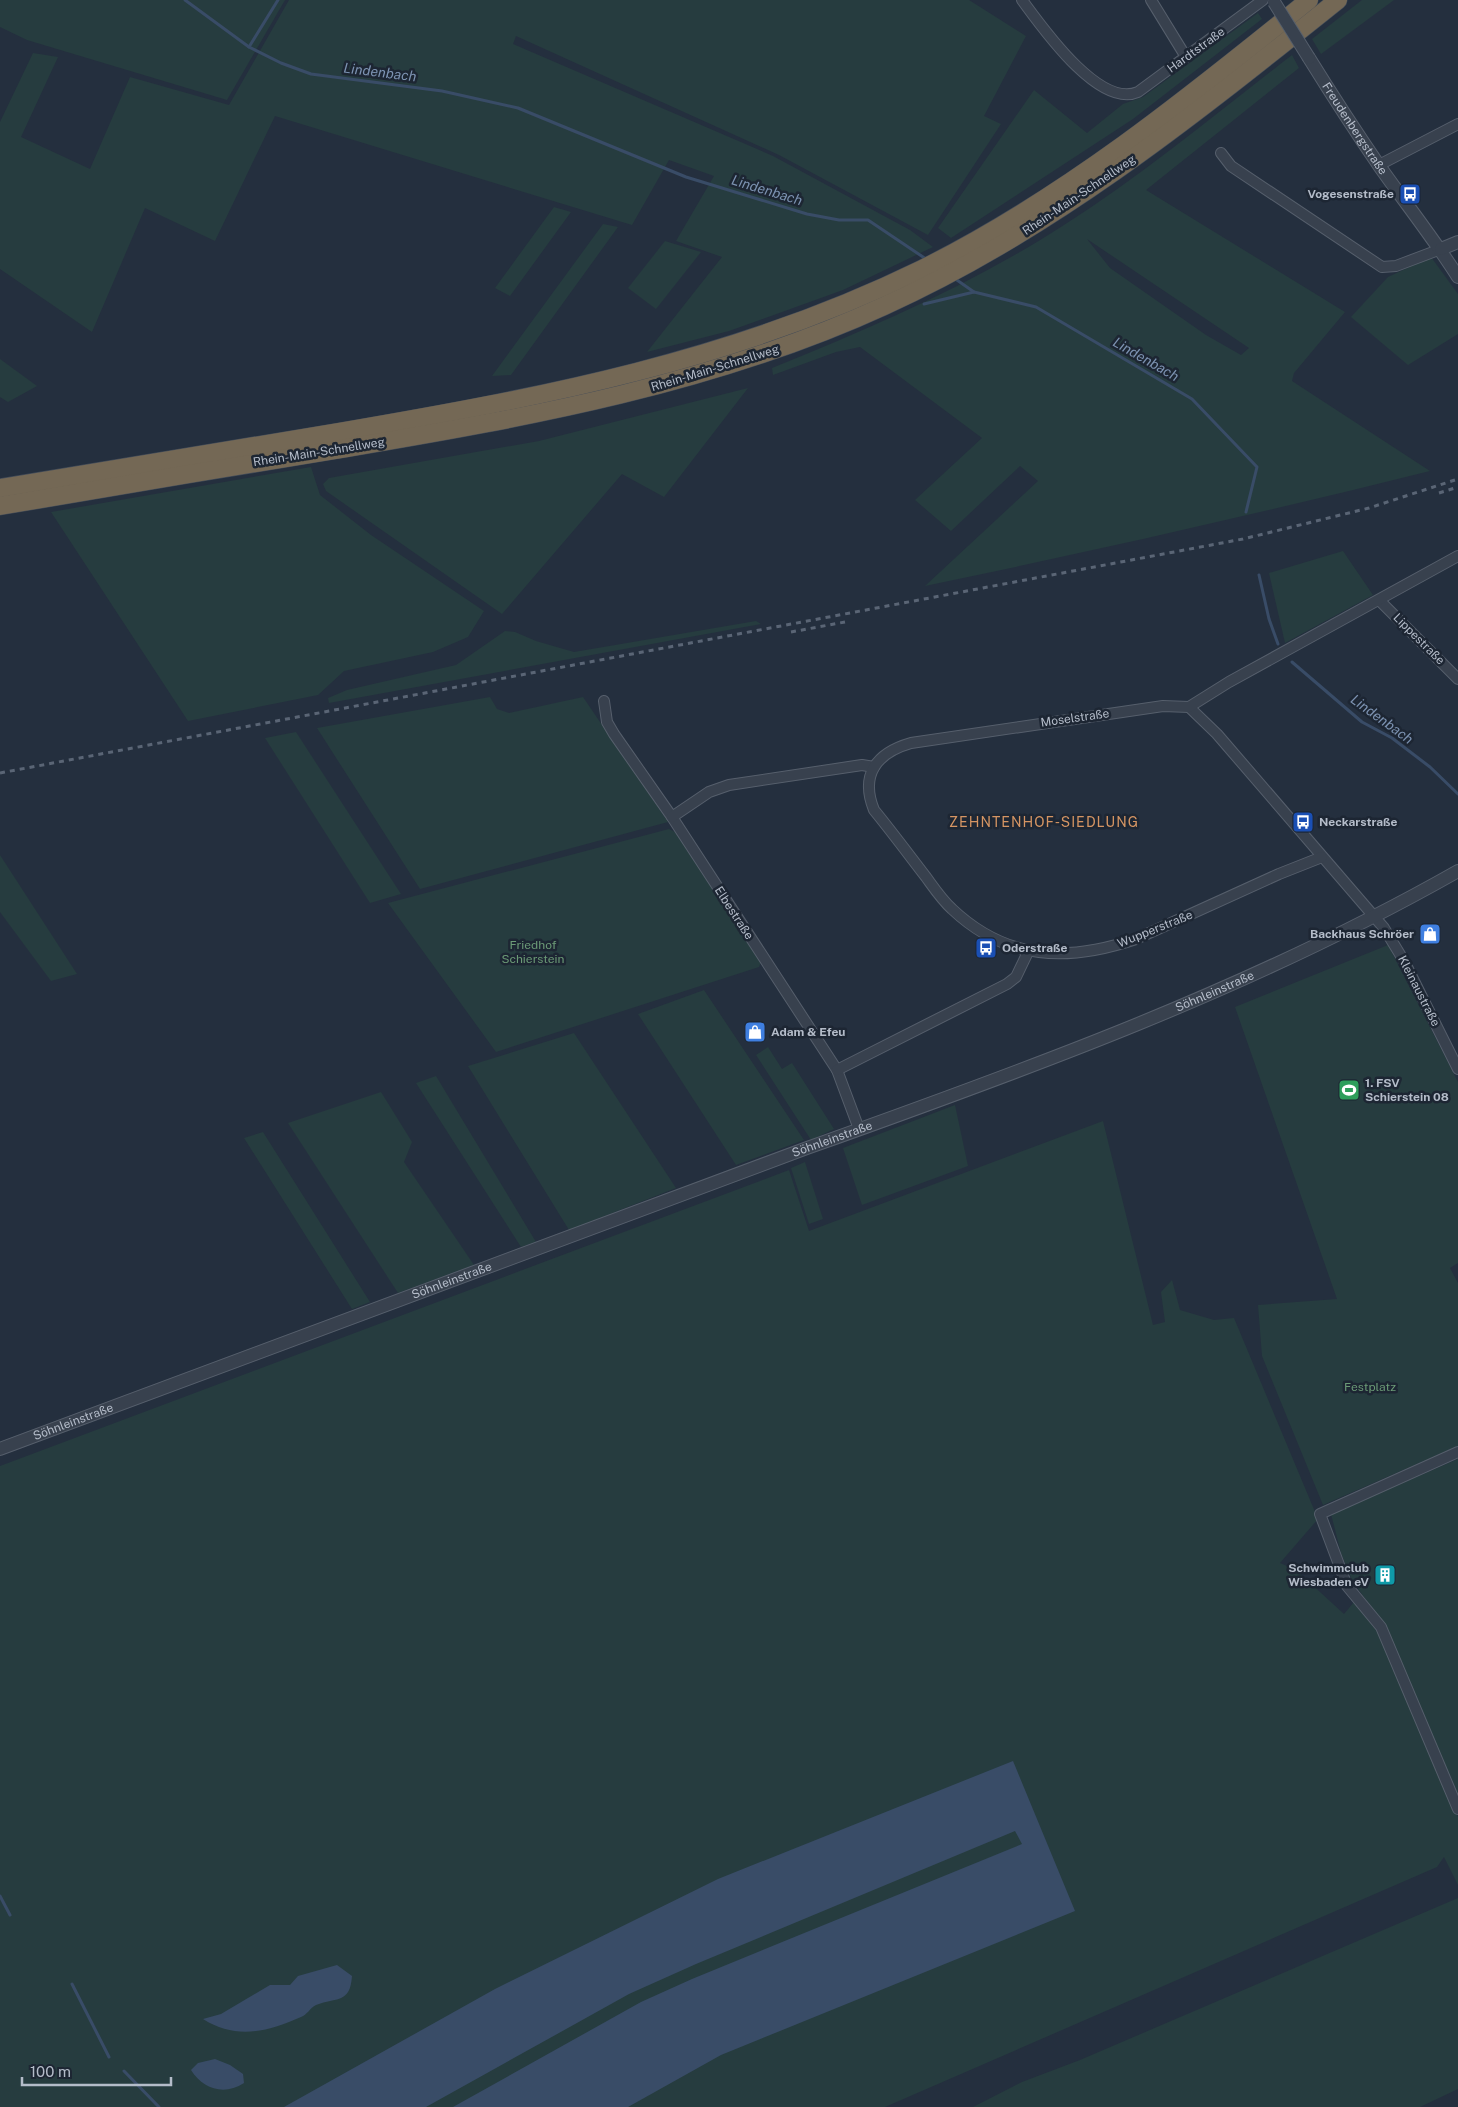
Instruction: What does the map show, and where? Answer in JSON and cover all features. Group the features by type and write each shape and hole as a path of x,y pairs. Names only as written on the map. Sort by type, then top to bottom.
{"highway":[{"name":"Rhein-Main-Schnellweg","path":"975,250 1015,218 1102,160 1192,93 1309,0"},
{"name":"Rhein-Main-Schnellweg","path":"0,506 445,431 633,392 786,346 834,328 975,250 1025,232 1114,174 1203,107 1338,0"},
{"name":"Rhein-Main-Schnellweg","path":"0,488 413,419 610,380 698,357 780,330 928,276"}],"street":[{"name":"Hardtstraße","path":"1022,0 1068,58 1100,83 1126,96 1138,92 1186,57 1270,1"},
{"path":"1151,0 1186,57"},
{"name":"Freudenbergstraße","path":"1270,1 1379,165 1441,250 1458,277"},
{"path":"1379,165 1458,124"},
{"path":"1221,153 1231,166 1382,267 1396,266 1458,242"},
{"path":"1375,916 1217,734 1189,707 1228,682 1458,556"},
{"name":"Lippestraße","path":"1379,600 1458,679"},
{"name":"Elbestraße","path":"604,701 605,714 611,728 837,1070 859,1129"},
{"name":"Moselstraße","path":"874,767 888,753 911,743 1154,707 1174,705 1189,707"},
{"path":"672,818 709,792 729,785 862,765 874,767"},
{"name":"Wupperstraße","path":"874,767 868,784 869,798 874,810 944,900 980,932 1010,947 1028,952 1080,953 1116,946 1136,939 1278,874 1322,857"},
{"name":"Söhnleinstraße","path":"0,1449 883,1121 901,1111 934,1102 1171,1012 1280,963 1375,916 1458,871"},
{"name":"Kleinaustraße","path":"1375,916 1398,949 1458,1069"},
{"path":"837,1070 1007,984 1016,977 1028,952"},
{"name":"Söhnleinstraße","path":"0,1442 21,1441"},
{"path":"1458,1452 1320,1514 1348,1586 1381,1627 1458,1809"}],"green space":[{"path":"0,0 285,0 227,100 27,40 0,27"},
{"path":"289,0 969,0 1026,36 984,116 1001,124 928,235 779,155 516,36 513,44 773,156 910,230 933,247 843,290 729,331 647,352 722,257 676,241 714,176 669,160 632,225 275,116 215,241 145,208 92,332 0,269 0,122 33,53 58,57 21,137 90,169 130,77 229,105"},
{"path":"1362,0 1394,0 1321,54 1312,39"},
{"path":"1258,13 1262,19 1133,119 951,238 938,228 1034,90 1087,133 1123,104 1143,97"},
{"path":"1292,55 1299,68 1146,190 1345,312 1294,373 1292,381 1430,471 1178,531 925,586 1038,481 1020,466 951,531 915,500 982,438 860,347 836,352 773,375 772,368 922,303 994,266 1064,225 1180,143","holes":["1087,239 1249,348 1241,355 1206,335 1110,268"]},
{"path":"554,207 571,212 510,296 495,288"},
{"path":"603,224 618,227 511,375 492,376"},
{"path":"665,241 701,252 656,309 628,288"},
{"path":"1431,257 1458,294 1458,334 1408,365 1351,317 1388,277"},
{"path":"0,359 37,386 8,402 0,397"},
{"path":"748,388 664,497 622,474 502,614 326,491 323,484 329,478 539,441"},
{"path":"311,467 320,495 371,535 484,611 468,637 433,652 344,671 318,695 188,721 51,512"},
{"path":"1343,551 1373,595 1285,643 1269,573"},
{"path":"756,621 761,624 329,703 328,698 347,690 456,665 505,631 515,632 536,641 574,652"},
{"path":"490,697 497,709 509,713 583,697 668,822 420,889 317,728"},
{"path":"296,732 401,894 370,903 265,738"},
{"name":"Friedhof Schierstein","path":"669,829 675,832 761,962 759,967 496,1052 388,903"},
{"path":"0,855 77,974 51,981 0,912"},
{"name":"Festplatz","path":"1388,945 1458,1082 1458,1263 1450,1268 1458,1283 1458,1446 1323,1505 1262,1356 1258,1305 1337,1299 1235,1007"},
{"path":"704,990 804,1140 736,1165 638,1014"},
{"path":"574,1033 676,1188 569,1230 468,1066"},
{"path":"768,1047 782,1069 792,1063 834,1129 811,1140 756,1055"},
{"path":"436,1076 536,1242 521,1247 416,1083"},
{"path":"381,1092 412,1142 404,1162 474,1265 398,1293 288,1123"},
{"path":"955,1105 968,1166 862,1205 843,1148"},
{"path":"1103,1121 1153,1325 1165,1322 1161,1292 1172,1280 1180,1310 1214,1320 1234,1318 1318,1519 1280,1563 1296,1570 1344,1614 1354,1602 1379,1633 1458,1817 1458,1885 1444,1857 1437,1867 885,2107 0,2107 0,1466 789,1170 809,1231"},
{"path":"263,1132 370,1302 352,1309 244,1138"},
{"path":"805,1162 823,1219 809,1224 791,1168"},
{"path":"1458,1459 1458,1794 1387,1630 1352,1580 1341,1553 1331,1514"},
{"path":"1458,1898 1458,2089 1420,2107 973,2107 1022,2082 1080,2060"}],"water":[{"path":"1013,1761 1075,1911 721,2055 628,2107 453,2107 641,2002 692,1979 1022,1844 1015,1831 696,1964 629,1994 426,2107 284,2107 495,1989 718,1879"},
{"path":"337,1965 352,1976 351,1985 345,1995 336,2000 316,2005 303,2016 276,2027 252,2032 240,2032 215,2026 203,2019 221,2014 270,1985 290,1985 298,1976"},
{"path":"215,2059 230,2065 243,2074 244,2083 222,2090 208,2086 196,2077 191,2070 198,2063"}],"waterway":[{"name":"Lindenbach","path":"185,0 249,47 281,63 311,74 442,91 518,108 686,177 807,214 839,220 868,220 926,259"},
{"path":"249,47 278,0"},
{"name":"Lindenbach","path":"954,278 974,292 1036,307 1192,399 1257,467 1246,512"},
{"path":"924,304 974,292"},
{"name":"Lindenbach","path":"1259,575 1269,619 1278,644"},
{"name":"Lindenbach","path":"1292,662 1362,722 1392,738 1430,767 1458,794"},
{"path":"0,1896 10,1915"},
{"path":"72,1984 109,2057"},
{"path":"124,2071 159,2107"}],"railway":[{"path":"0,773 1243,539 1369,508 1458,479"},
{"path":"1439,493 1458,487"},
{"path":"791,632 845,622"}],"place":[{"name":"Vogesenstraße","path":"1410,194"},
{"name":"Neckarstraße","path":"1303,822"},
{"name":"Backhaus Schröer","path":"1430,934"},
{"name":"Oderstraße","path":"986,948"},
{"name":"Adam & Efeu","path":"755,1032"},
{"name":"1. FSV Schierstein 08","path":"1349,1090"},
{"name":"Schwimmclub Wiesbaden eV","path":"1385,1575"}],"district":[{"name":"ZEHNTENHOF-SIEDLUNG","path":"1044,822"}]}
